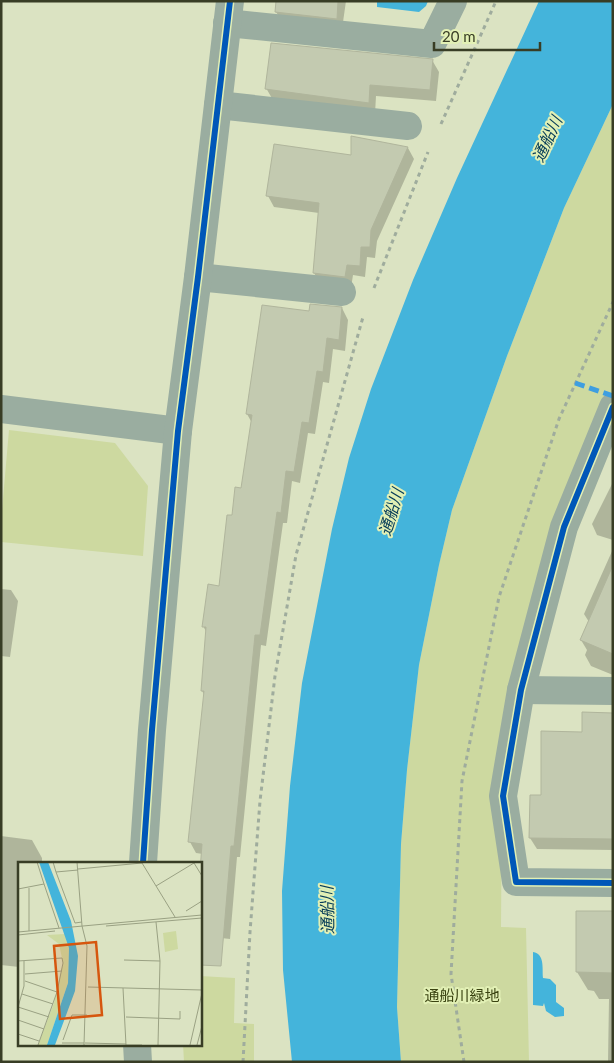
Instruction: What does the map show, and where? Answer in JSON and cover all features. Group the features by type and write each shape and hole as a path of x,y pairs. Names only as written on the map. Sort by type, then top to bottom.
{"street":[{"path":"143,862 152,730 178,431 229,12 432,44 453,1"},
{"path":"218,105 408,126"},
{"path":"198,277 342,292"},
{"path":"613,407 564,527 521,690 503,796 516,882 613,883"},
{"path":"1,409 178,431"},
{"path":"521,690 613,691"},
{"path":"136,1046 138,1062"}],"path":[{"path":"440,126 496,1"},
{"path":"373,291 432,144"},
{"path":"243,1062 260,801 275,676 296,555 366,310"}],"green space":[{"name":"通船川緑地","path":"613,104 613,405 564,527 502,796 501,927 526,928 529,1062 401,1062 397,1007 401,844 419,665 439,565 452,510 507,356 564,208"},
{"path":"9,430 115,443 148,486 143,556 1,542"},
{"path":"201,976 235,978 234,1023 254,1024 254,1062 184,1062 183,1046 201,1046"}],"water":[{"path":"377,1 428,1 426,6 419,12 377,7"},
{"name":"通船川","path":"539,1 613,1 613,104 564,208 507,356 452,510 439,565 419,665 401,844 397,1007 401,1062 292,1062 283,970 282,891 290,786 302,683 332,529 349,458 371,389 413,280 457,178"},
{"path":"533,952 537,953 541,958 543,978 550,979 556,985 556,1002 564,1008 564,1016 555,1017 546,1011 544,1003 543,1006 533,1005"}],"building":[{"path":"276,1 338,1 337,19 275,12"},
{"path":"271,43 433,59 430,90 370,85 369,103 265,89"},
{"path":"351,136 408,147 371,230 370,247 361,247 360,266 347,265 345,277 313,273 319,203 266,196 274,144 351,155"},
{"path":"310,304 342,307 339,340 327,338 323,372 317,371 309,423 302,422 294,472 286,471 281,513 277,512 260,635 255,635 234,846 231,846 221,966 201,965 202,844 188,842 204,691 201,691 206,627 202,627 208,584 219,586 227,515 232,515 235,487 241,488 252,415 246,414 262,305 309,311"},
{"path":"613,565 613,654 580,640"},
{"path":"582,712 613,713 613,839 529,838 530,795 541,795 541,731 582,732"},
{"path":"576,911 613,911 613,973 576,972"}],"marked path":[{"path":"575,383 613,396"}],"cycle path":[{"path":"143,862 152,730 178,431 230,1"},
{"path":"613,407 564,527 521,690 503,796 516,882 613,883"}]}
